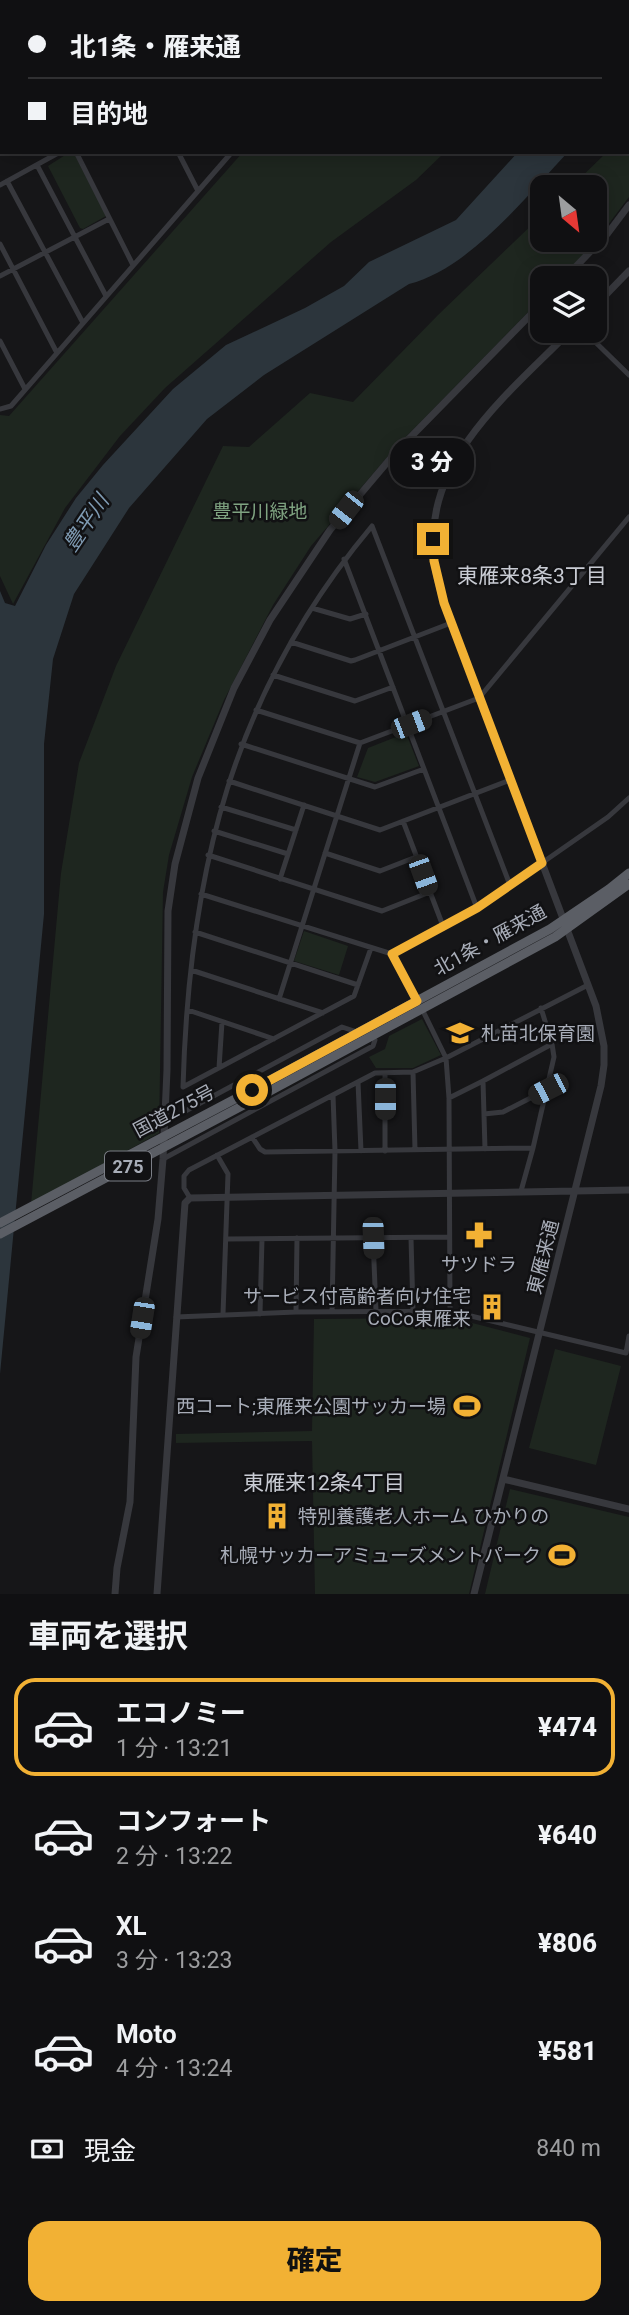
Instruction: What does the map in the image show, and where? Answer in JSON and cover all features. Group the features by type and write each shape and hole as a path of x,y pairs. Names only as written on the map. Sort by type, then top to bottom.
{"highway":[{"name":"北1条・雁来通","path":"566,924 629,873"},
{"name":"北1条・雁来通","path":"255,1094 359,1033 419,1005 566,924 629,884"},
{"name":"北1条・雁来通","path":"255,1094 371,1037 419,1005"},
{"name":"国道275号","path":"0,1223 255,1094"},
{"name":"国道275号","path":"0,1234 255,1094"}],"street":[{"path":"0,185 56,154"},
{"path":"77,154 133,265"},
{"path":"179,154 198,191"},
{"path":"0,409 10,406 230,154"},
{"path":"37,165 106,296"},
{"path":"7,181 83,323"},
{"path":"576,266 608,233 629,205"},
{"path":"0,276 109,219"},
{"path":"0,244 57,353"},
{"path":"607,294 629,271"},
{"path":"115,1594 121,1542 130,1502 136,1357 158,1219 163,1159 167,936 175,864 198,778 234,688 270,620 330,530 396,452 530,315"},
{"path":"0,341 25,389"},
{"name":"東雁来通","path":"474,1594 576,1190 604,1065 601,1025 588,985 451,623 439,584 433,539 436,513 452,465 478,424 558,343"},
{"path":"596,343 629,375"},
{"path":"257,710 360,743 480,698 629,517"},
{"path":"371,948 354,996 183,1087 191,970 201,894 214,831 241,744 291,642 344,559 372,526 510,885"},
{"path":"344,559 477,908"},
{"path":"312,608 350,619 366,614"},
{"path":"291,642 351,661 451,623"},
{"path":"273,675 355,701 393,687"},
{"path":"279,999 360,743"},
{"path":"241,744 375,787 424,769"},
{"path":"229,781 380,830 510,780"},
{"path":"201,894 392,954 477,908 608,817 629,799"},
{"path":"280,879 304,805"},
{"path":"221,807 296,831"},
{"path":"403,821 443,926"},
{"path":"214,831 288,854"},
{"path":"325,853 380,871 416,857"},
{"path":"208,855 382,911 430,892"},
{"path":"195,932 358,985"},
{"path":"392,954 446,1058 449,1098 450,1311"},
{"path":"191,970 323,1013"},
{"path":"190,1198 184,1188 184,1176 189,1170 217,1155 375,1073 413,1072 446,1058 588,985"},
{"path":"520,1191 533,1149 554,1057 541,1008"},
{"path":"188,1010 274,1039"},
{"path":"219,1068 222,1021"},
{"path":"163,1159 373,1046 375,1040 342,1027 165,1122"},
{"path":"449,1098 552,1044"},
{"path":"413,1072 415,1150"},
{"path":"385,1073 385,1151"},
{"path":"483,1081 485,1149"},
{"path":"358,1082 361,1151"},
{"path":"484,1114 503,1112 548,1089"},
{"path":"332,1312 335,1238 333,1095"},
{"path":"252,1137 265,1152 533,1149"},
{"path":"217,1155 228,1174 223,1314"},
{"path":"157,1594 185,1203 190,1198 629,1189"},
{"path":"227,1239 449,1237"},
{"path":"296,1312 297,1238"},
{"path":"373,1238 376,1311"},
{"path":"411,1238 413,1311"},
{"path":"260,1314 262,1239"},
{"path":"176,1317 296,1312 450,1311 627,1353 629,1336"},
{"path":"503,1479 629,1509"}],"green space":[{"path":"67,154 75,154 106,216 83,229 80,228 48,166"},
{"path":"241,154 443,154 416,180 331,242 165,388 120,436 65,508 13,604 0,576 0,415 9,416"},
{"name":"豊平川緑地","path":"605,154 629,154 629,197 607,226 607,175 583,175"},
{"name":"豊平川緑地","path":"530,227 530,252 586,252 573,266 530,266 530,310 395,448 311,546 273,605 224,700 192,777 169,855 163,892 159,1133 31,1204 61,873 79,763 116,666 223,446 249,447 310,393 353,402"},
{"path":"406,733 419,766 375,782 357,777 368,748"},
{"path":"304,931 348,946 339,975 294,961"},
{"path":"422,1019 441,1055 413,1068 376,1068 369,1057 385,1049 389,1036"},
{"path":"453,1318 530,1338 469,1594 315,1594 312,1441 176,1443 176,1434 312,1431 314,1319"},
{"path":"555,1349 621,1366 596,1465 529,1448"},
{"name":"札幌サッカーアミューズメントパーク","path":"510,1489 629,1517 629,1594 485,1594"}],"water":[{"name":"豊平川","path":"516,154 566,154 547,175 530,175 530,193 475,247 431,276 409,284 264,375 207,419 129,508 74,594 53,659 44,744 44,914 0,1374 0,591 5,603 15,606 46,545 76,498 173,389 226,345 305,308 344,286 369,262 456,220"}],"place":[{"name":"札苗北保育園","path":"460,1033"},
{"name":"サツドラ","path":"479,1235"},
{"name":"サービス付高齢者向け住宅 CoCo東雁来","path":"492,1307"},
{"name":"西コート;東雁来公園サッカー場","path":"467,1406"},
{"name":"特別養護老人ホーム ひかりの","path":"277,1516"},
{"name":"札幌サッカーアミューズメントパーク","path":"562,1555"}],"district":[{"name":"東雁来8条3丁目","path":"532,576"},
{"name":"東雁来12条4丁目","path":"324,1483"}],"route":[{"path":"252,1090 417,1001 392,954 477,908 542,863 444,603 434,561 433,539"}]}
